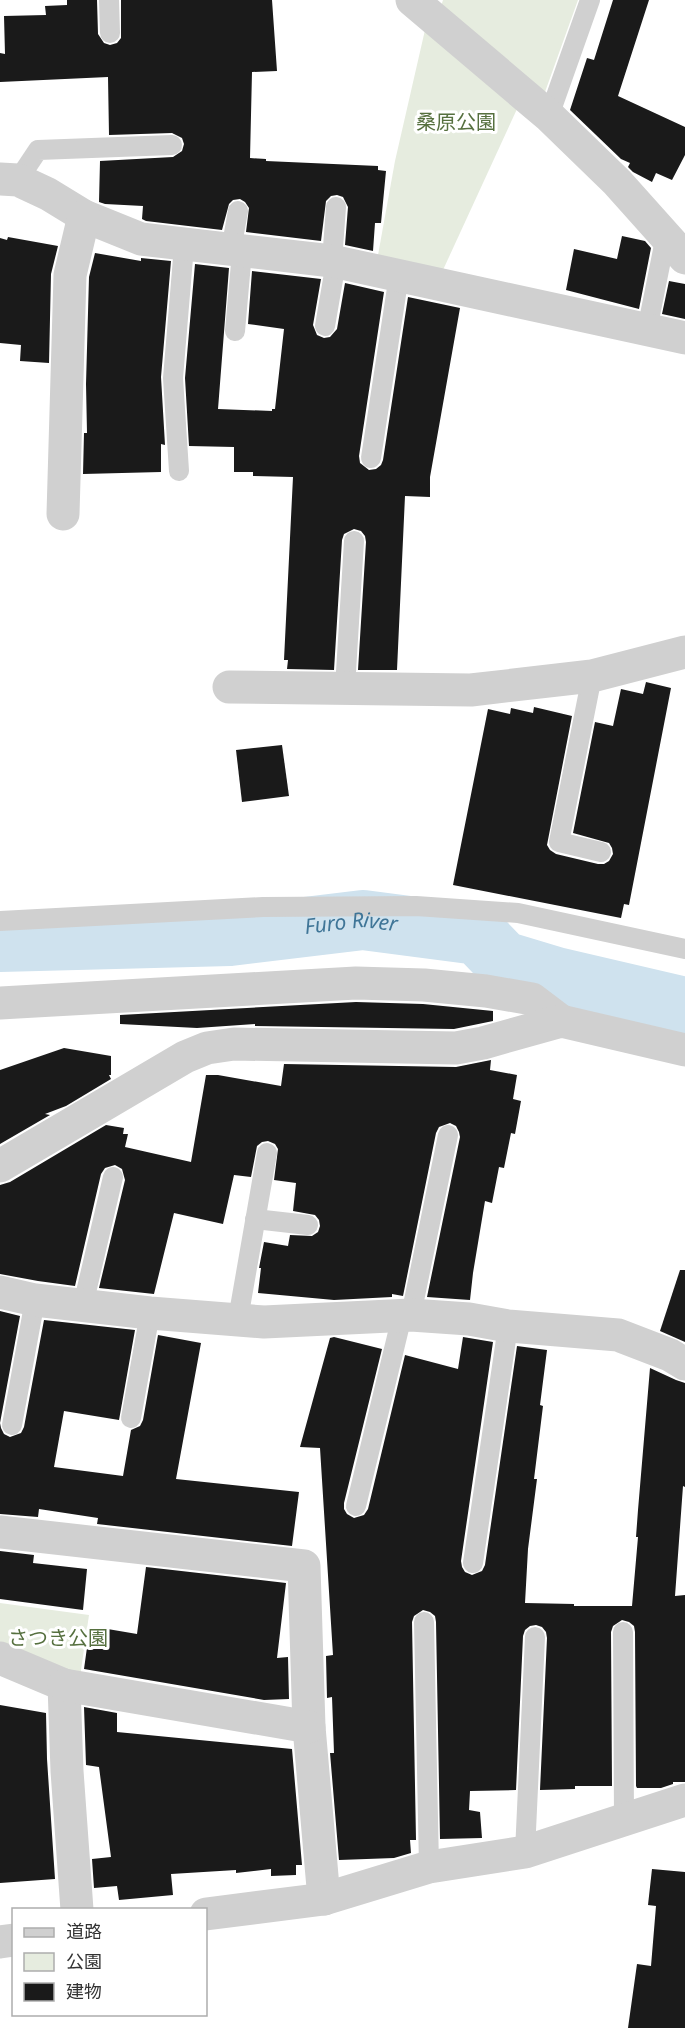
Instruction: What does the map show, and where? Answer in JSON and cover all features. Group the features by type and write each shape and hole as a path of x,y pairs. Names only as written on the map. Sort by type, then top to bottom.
{"street":[{"path":"412,0 549,116 617,182 676,246"},
{"path":"9,180 48,194 84,216 141,239 184,246 334,262 399,274 685,338"},
{"path":"63,514 70,275 84,216"},
{"path":"229,687 471,690 592,676 685,651"},
{"path":"0,1003 368,983 445,987 532,999 561,1021 685,1050"},
{"path":"0,1166 185,1057 207,1048 234,1044 456,1048 483,1043 561,1021"},
{"path":"0,1292 35,1300 150,1313 264,1322 406,1315 469,1319 508,1326 618,1335 670,1355 685,1364"},
{"path":"0,1532 304,1566 309,1727 324,1899"},
{"path":"0,1658 64,1685 309,1727"},
{"path":"64,1685 67,1771 77,1908"},
{"path":"207,1914 324,1899 429,1867 525,1851 685,1800"}],"lane":[{"path":"109,0 110,33"},
{"path":"549,116 591,0"},
{"path":"9,180 38,150 172,145"},
{"path":"325,326 334,262 336,207"},
{"path":"235,331 238,211"},
{"path":"179,471 173,378 184,246"},
{"path":"647,330 676,246"},
{"path":"370,458 399,274"},
{"path":"345,688 354,541"},
{"path":"592,676 559,842 601,852"},
{"path":"0,921 263,907 416,906 518,913 685,949"},
{"path":"356,1506 406,1315 448,1135"},
{"path":"238,1319 267,1153"},
{"path":"83,1305 113,1177"},
{"path":"255,1219 308,1225"},
{"path":"12,1425 35,1300"},
{"path":"130,1418 150,1313"},
{"path":"473,1563 508,1326"},
{"path":"423,1622 429,1867"},
{"path":"623,1632 624,1819"},
{"path":"525,1851 535,1637"}],"green space":[{"path":"443,0 578,0 545,92 439,13"},
{"name":"桑原公園","path":"425,30 517,109 443,270 378,255 395,161"},
{"name":"さつき公園","path":"0,1603 89,1615 80,1677 0,1643"}],"building":[{"path":"67,0 97,0 98,34 104,43 110,45 117,43 121,38 121,0 272,0 277,71 252,72 250,158 266,159 266,161 378,166 378,170 386,171 381,223 375,223 373,251 345,245 348,207 343,197 337,195 331,196 326,201 321,241 246,232 249,208 240,199 233,200 229,204 222,230 146,221 142,219 143,206 99,202 100,161 173,157 182,151 184,144 182,138 172,133 109,135 108,77 0,82 0,53 5,54 4,16 46,15 45,6 67,5"},
{"path":"613,0 649,0 618,96 685,127 685,155 672,180 656,173 652,182 633,172 628,167 630,163 621,159 570,110 587,58 594,60"},
{"path":"622,236 645,241 651,248 639,309 566,290 574,249 617,259"},
{"path":"8,237 58,246 51,274 49,363 20,361 21,345 0,343 0,238 7,240"},
{"path":"95,253 141,261 141,258 171,261 161,377 165,445 161,444 161,472 83,474 84,433 87,433 89,277"},
{"path":"195,264 229,268 218,409 272,411 275,409 284,329 248,324 252,271 321,279 313,325 317,335 324,338 330,337 337,329 345,283 384,292 359,456 360,463 369,470 376,469 383,460 408,297 460,308 430,477 430,497 405,496 397,670 358,670 366,542 361,531 354,529 344,534 342,540 334,670 287,669 288,660 284,660 293,477 253,476 253,472 234,472 234,447 189,446 185,378"},
{"path":"669,281 685,284 685,319 662,314"},
{"path":"646,682 671,688 629,905 624,904 621,918 453,885 488,709 510,714 511,708 533,713 534,707 572,716 547,845 556,854 598,864 609,861 613,854 609,843 573,833 595,722 613,726 621,689 643,694"},
{"path":"282,745 289,796 242,802 236,750"},
{"path":"356,1002 423,1004 493,1011 493,1021 454,1029 255,1026 255,1024 197,1028 120,1024 120,1015"},
{"path":"64,1048 111,1056 111,1075 109,1075 111,1079 66,1106 45,1114 50,1115 0,1144 0,1070"},
{"path":"491,1060 490,1070 517,1075 513,1099 521,1101 515,1134 511,1133 504,1168 499,1167 492,1203 485,1201 470,1300 427,1297 460,1137 456,1126 450,1123 439,1127 436,1133 403,1296 392,1294 392,1297 334,1300 258,1293 261,1268 259,1268 264,1242 288,1246 290,1235 312,1236 318,1232 320,1226 315,1215 293,1211 296,1183 274,1180 278,1149 275,1144 268,1141 257,1146 251,1177 234,1175 223,1224 174,1213 154,1294 99,1288 125,1180 122,1169 115,1165 105,1168 101,1174 75,1286 0,1274 0,1185 10,1182 106,1125 124,1128 123,1134 128,1134 125,1147 191,1162 206,1075 281,1086 284,1064 456,1067"},
{"path":"680,1270 685,1270 685,1342 660,1331"},
{"path":"0,1311 20,1316 0,1423"},
{"path":"44,1320 135,1330 119,1420 64,1411 54,1467 123,1476 131,1430 140,1426 143,1420 158,1335 201,1343 176,1479 299,1492 292,1546 97,1524 98,1518 39,1509 38,1517 0,1514 0,1423 4,1434 10,1437 21,1433 24,1427"},
{"path":"334,1337 382,1349 344,1503 347,1514 354,1518 364,1515 368,1509 405,1355 458,1369 463,1337 493,1342 461,1561 465,1572 472,1575 482,1571 485,1565 517,1346 547,1350 540,1405 543,1406 534,1479 537,1479 528,1549 525,1603 632,1606 650,1368 685,1383 685,1487 683,1486 675,1596 685,1595 685,1782 673,1782 661,1788 637,1788 636,1786 635,1632 634,1626 622,1620 613,1626 611,1632 612,1786 575,1786 575,1789 540,1790 547,1638 542,1627 530,1626 525,1630 523,1636 516,1790 470,1791 469,1810 480,1812 482,1838 440,1839 436,1622 435,1616 423,1610 414,1616 412,1622 416,1840 410,1840 411,1853 394,1858 339,1860 330,1753 334,1753 332,1697 327,1698 326,1656 333,1655 320,1448 300,1447 330,1338"},
{"path":"0,1551 34,1555 33,1563 87,1569 83,1610 0,1599"},
{"path":"146,1567 286,1583 277,1658 288,1657 289,1699 264,1700 84,1669 90,1626 137,1634"},
{"path":"0,1705 46,1713 55,1879 0,1883"},
{"path":"84,1707 117,1713 117,1732 292,1749 302,1865 296,1865 296,1875 271,1876 271,1869 236,1873 236,1870 171,1874 173,1895 119,1900 117,1886 94,1888 92,1859 111,1857 99,1767 86,1765"},
{"path":"652,1869 685,1872 685,2028 628,2028 637,1964 651,1966 656,1906 648,1905"}],"waterway":[{"name":"Furo River","path":"0,942 230,936 363,920 478,935 503,961 556,977 685,1007"}]}
